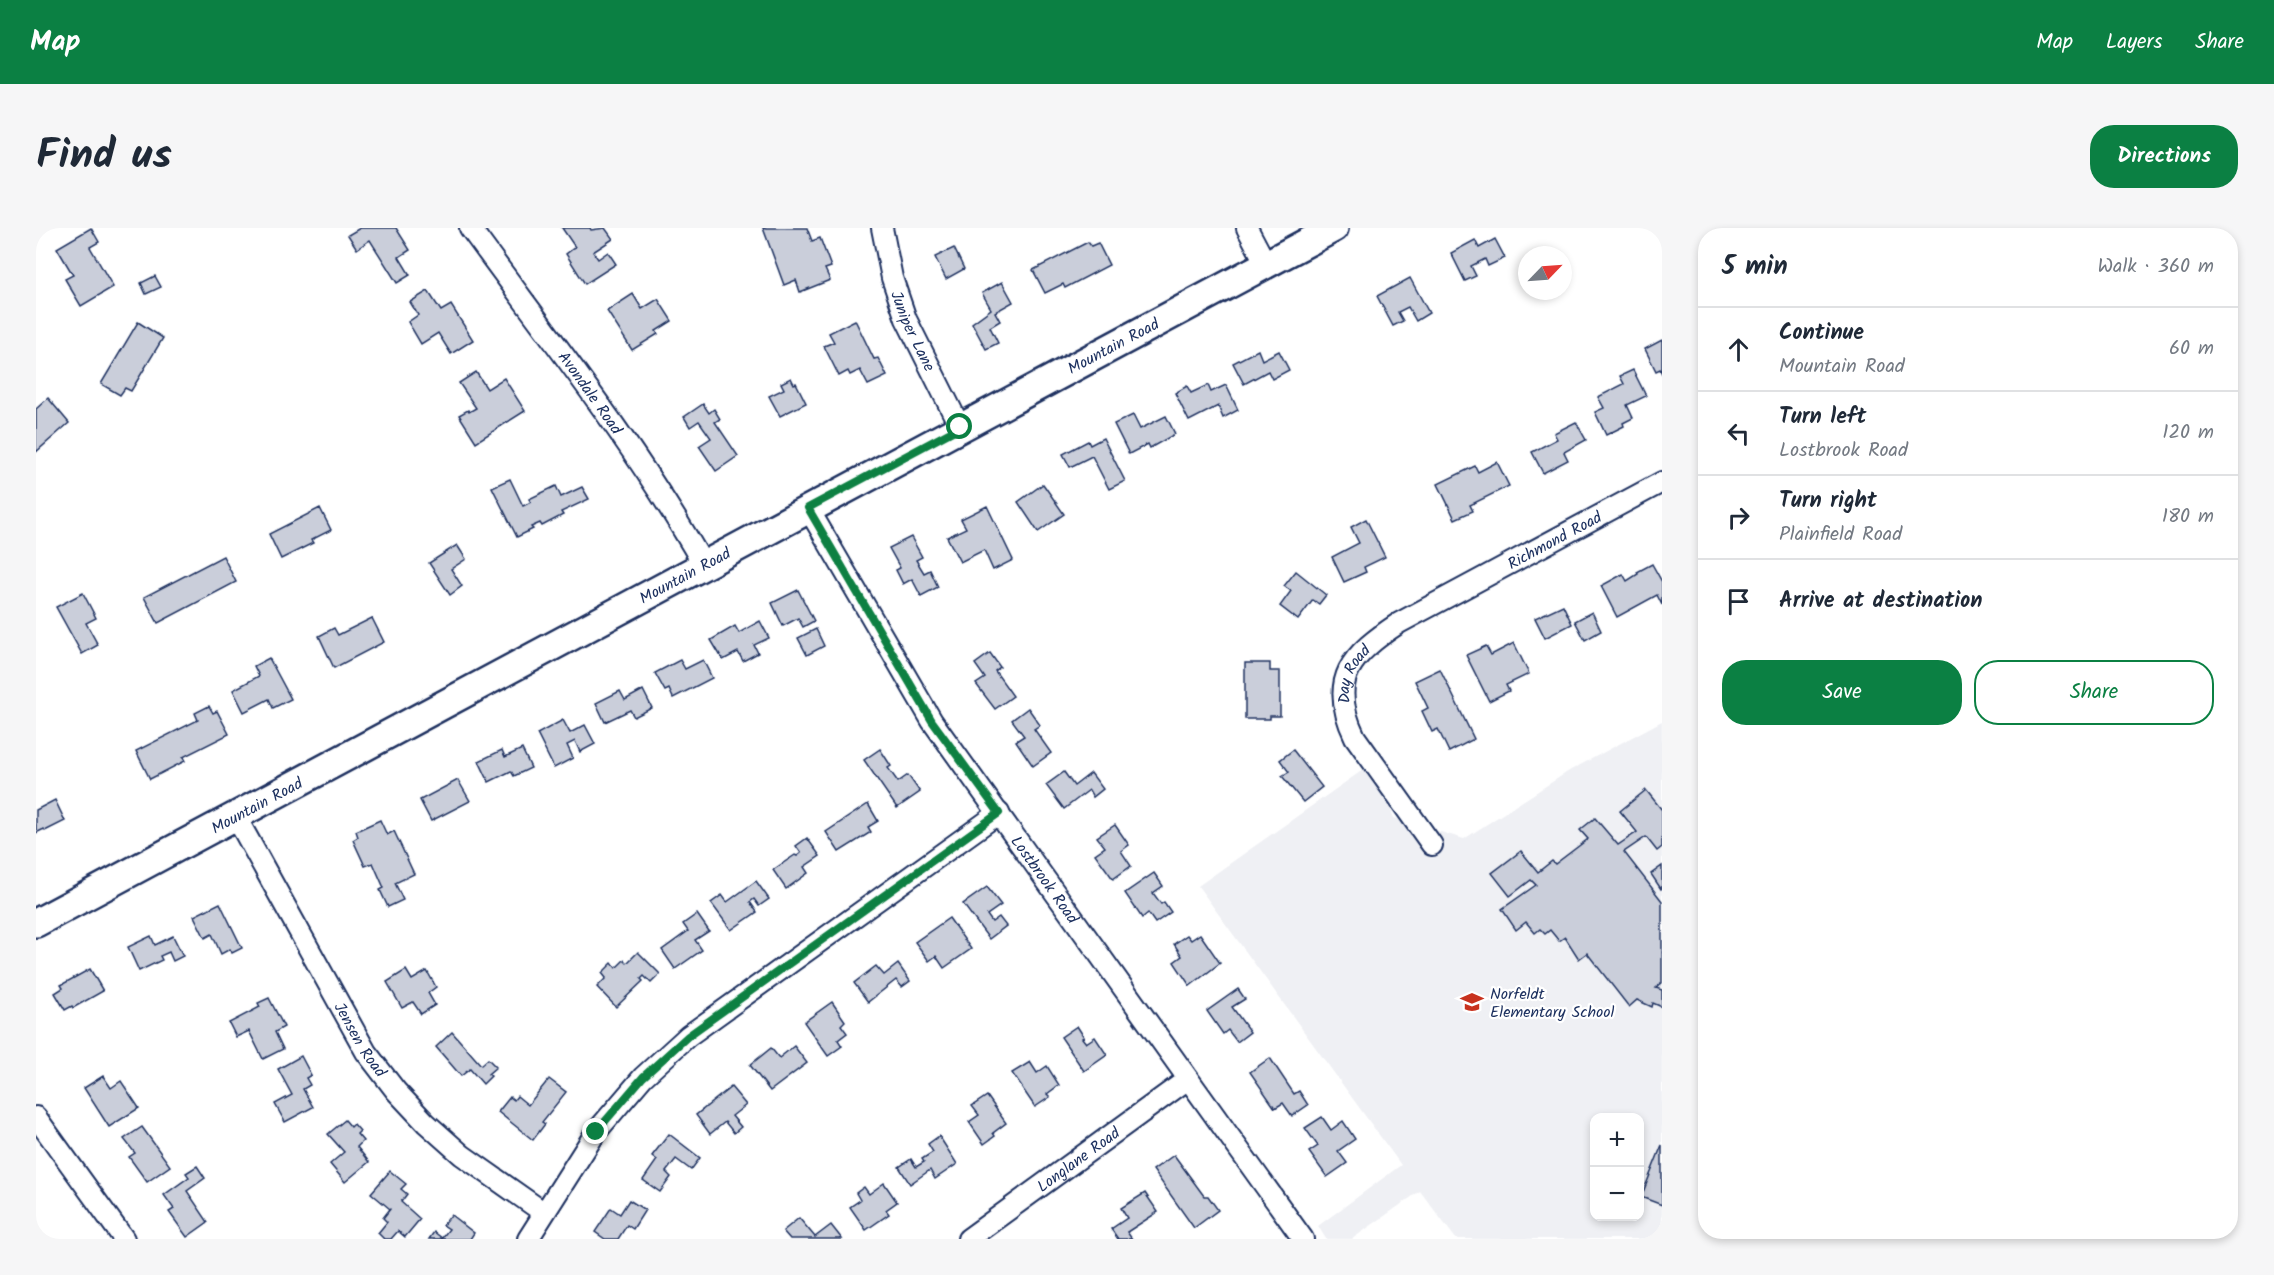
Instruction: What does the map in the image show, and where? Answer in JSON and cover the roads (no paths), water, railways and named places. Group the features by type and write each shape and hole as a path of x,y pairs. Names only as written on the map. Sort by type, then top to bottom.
{"main road":[{"name":"Mountain Road","path":"36,923 1334,228"}],"street":[{"name":"Avondale Road","path":"470,228 597,401 686,533 703,564"},
{"name":"Juniper Lane","path":"882,228 892,278 906,319 960,427"},
{"path":"1247,228 1266,264"},
{"name":"Richmond Road","path":"1448,596 1662,483"},
{"name":"Lostbrook Road","path":"808,508 932,721 1304,1239"},
{"name":"Day Road","path":"1432,845 1355,736 1347,716 1343,694 1354,660 1372,640 1448,596"},
{"path":"528,1239 543,1212 596,1132 643,1077 688,1036 999,813"},
{"name":"Jensen Road","path":"236,817 366,1052 390,1083 426,1123 462,1155 543,1212"},
{"name":"Longlane Road","path":"968,1239 1188,1079"},
{"path":"36,1116 123,1239"}],"place":[{"name":"Norfeldt Elementary School","path":"1472,1002"}]}
